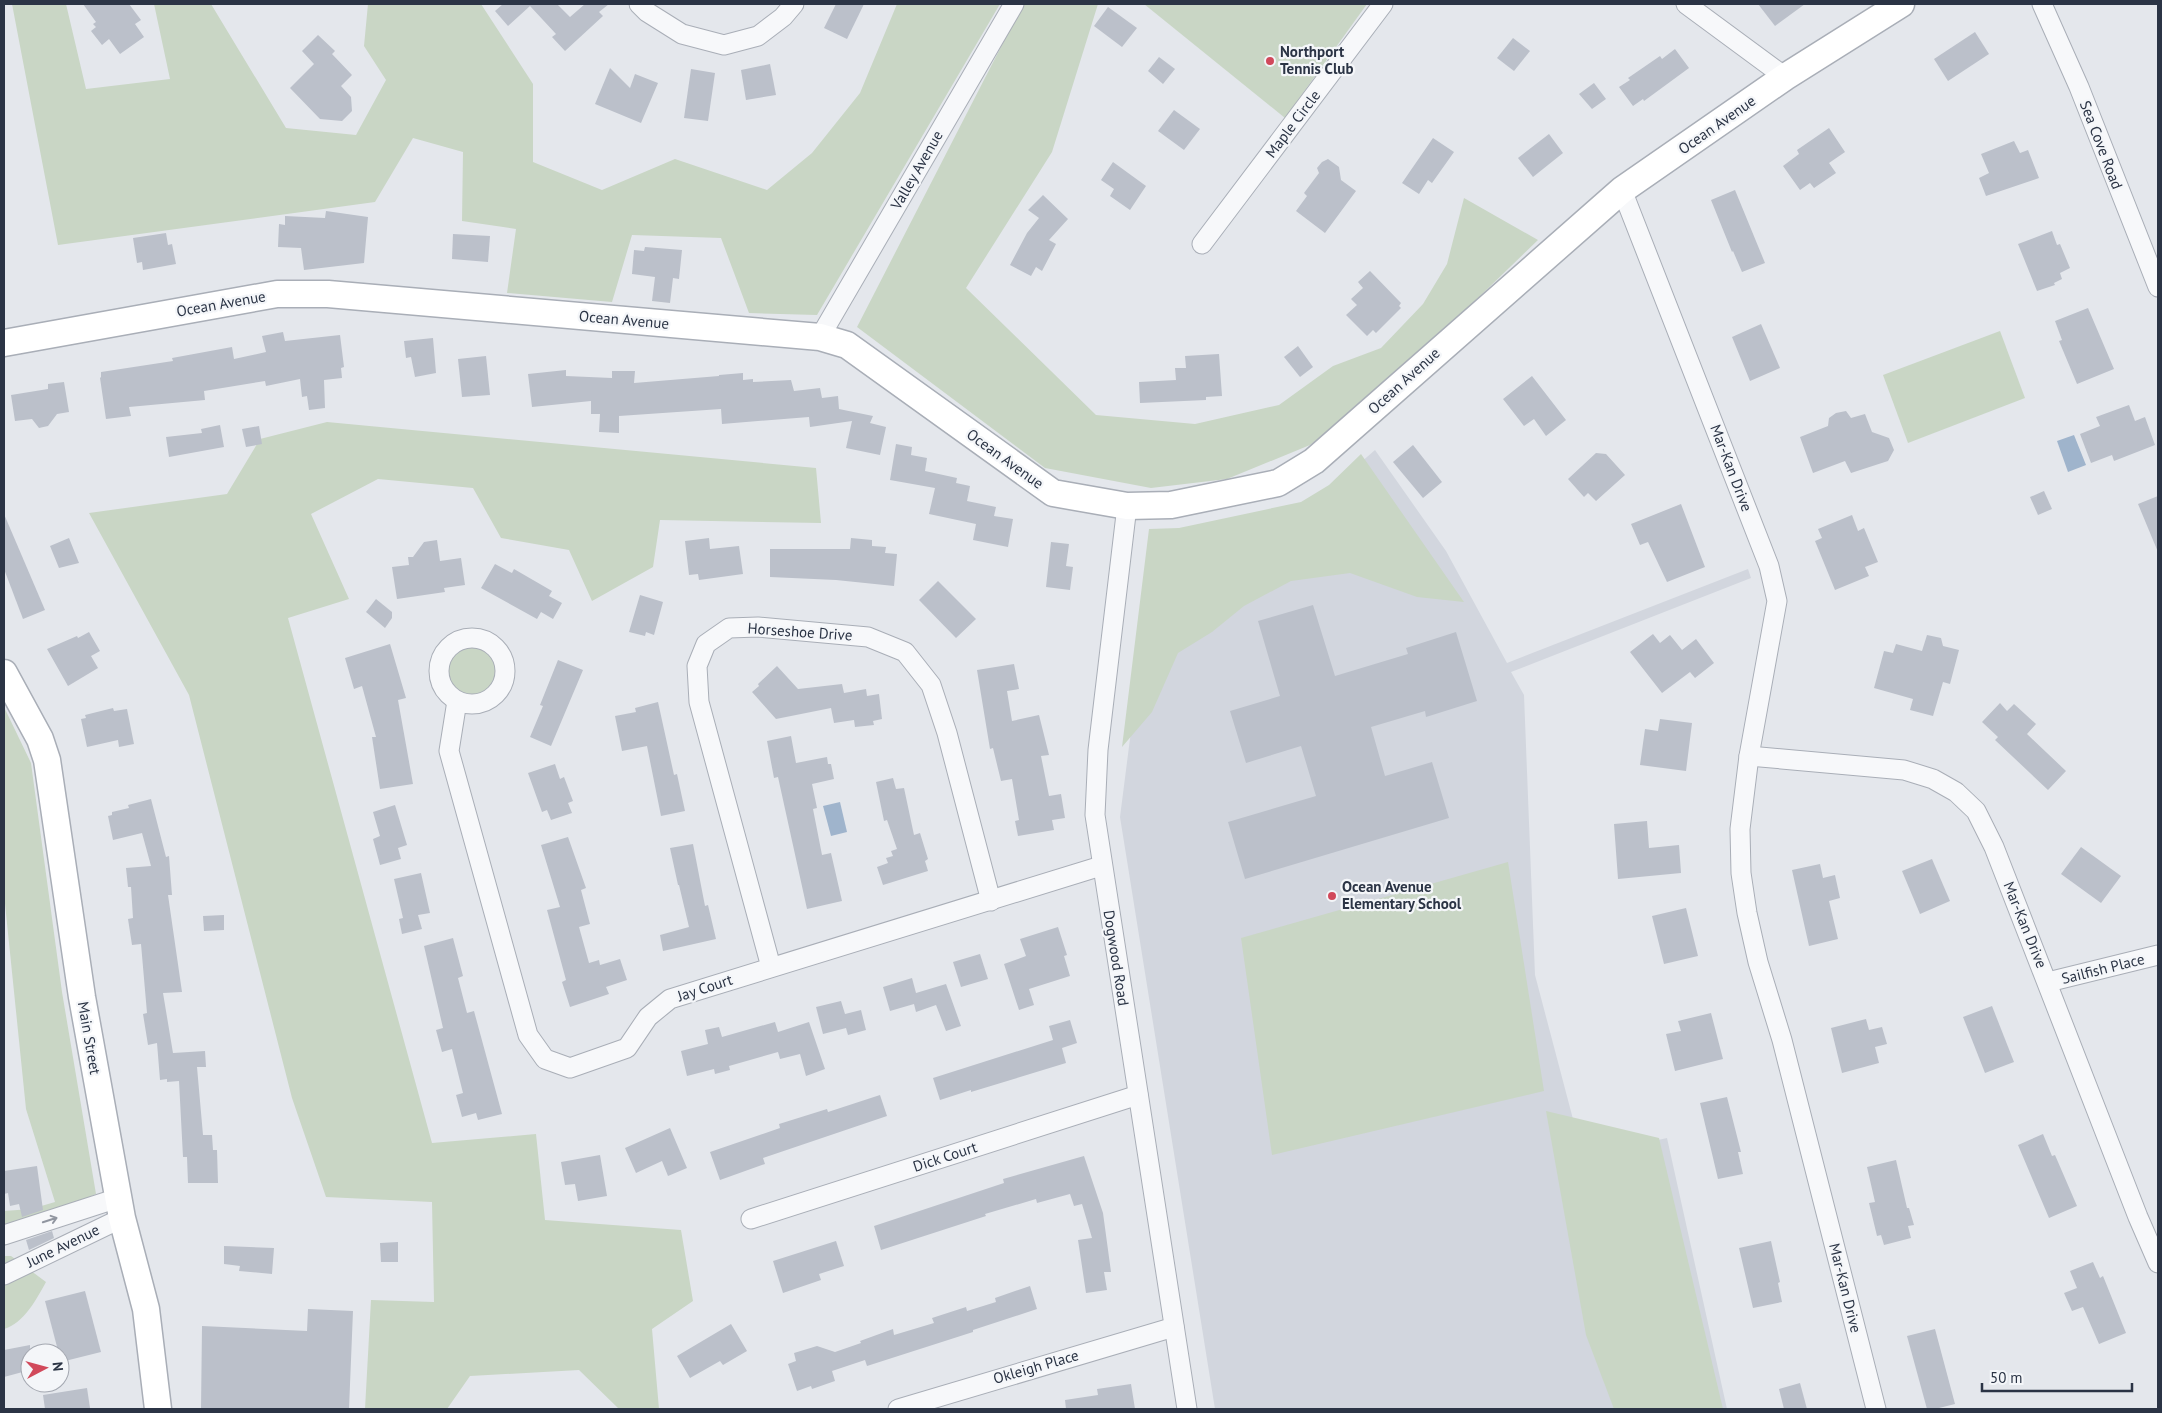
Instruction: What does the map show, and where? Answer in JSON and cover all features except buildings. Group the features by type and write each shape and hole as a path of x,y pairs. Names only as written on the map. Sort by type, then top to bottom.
{"main road":[{"name":"Ocean Avenue","path":"4,343 286,294 328,294 820,337 846,345 1053,493 1126,506 1171,505 1278,482 1314,461 1622,190 1785,77 1901,4"},
{"name":"Main Street","path":"4,673 40,739 47,760 82,997 120,1208 146,1309 158,1409"}],"street":[{"path":"639,4 647,12 682,34 724,45 758,36 783,17 794,4"},
{"name":"Valley Avenue","path":"820,337 1014,4"},
{"name":"Maple Circle","path":"1202,244 1383,4"},
{"path":"1686,4 1785,77"},
{"name":"Sea Cove Road","path":"2042,4 2079,87 2158,287"},
{"name":"Mar-Kan Drive","path":"1622,190 1769,566 1777,602 1749,756 1740,828 1741,873 1747,913 1758,962 1784,1049 1876,1409"},
{"name":"Dogwood Road","path":"1126,506 1098,750 1095,815 1187,1409"},
{"name":"Horseshoe Drive","path":"771,967 699,702 697,666 706,644 729,628 758,628 868,637 905,652 931,684 947,734 991,901"},
{"name":"Jay Court","path":"457,701 449,751 528,1035 545,1059 570,1068 627,1048 648,1017 670,999 771,967 838,949 1102,866"},
{"name":"Mar-Kan Drive","path":"1749,756 1904,770 1933,779 1956,792 1976,811 1994,847 2138,1217 2158,1263"},
{"name":"Sailfish Place","path":"2048,982 2158,955"},
{"name":"Dick Court","path":"751,1218 1138,1096"},
{"path":"4,1235 120,1208"},
{"name":"June Avenue","path":"4,1275 120,1208"},
{"name":"Okleigh Place","path":"898,1409 931,1404 1174,1327"}],"shaded area":[{"name":"Ocean Avenue Elementary School","path":"1375,450 1446,551 1507,663 1748,569 1751,578 1511,672 1524,695 1535,975 1583,1157 1667,1138 1727,1409 1215,1409 1120,817 1142,645 1320,498"}],"green space":[{"path":"12,4 66,4 86,89 170,79 154,4 211,4 286,128 356,135 386,80 364,46 368,4 481,4 533,84 533,162 602,190 675,159 767,190 812,153 860,93 897,4 1000,4 817,315 749,313 721,238 632,235 612,302 507,293 516,229 462,221 463,152 413,138 375,202 58,245"},
{"path":"1023,4 1098,4 1052,152 966,288 1096,415 1195,424 1279,405 1333,366 1381,348 1423,304 1447,264 1464,198 1538,240 1390,383 1310,445 1227,479 1151,488 1045,468 857,327"},
{"name":"Northport Tennis Club","path":"1144,4 1367,4 1285,118"},
{"path":"2000,331 2025,398 1908,443 1883,375"},
{"path":"327,422 816,468 821,523 660,520 653,567 592,601 569,550 501,538 473,488 378,479 311,514 349,599 288,618 432,1143 536,1134 545,1220 681,1230 693,1301 652,1329 659,1409 619,1409 579,1370 470,1376 447,1409 365,1409 371,1300 434,1302 432,1202 326,1197 292,1098 189,695 89,513 227,494 260,439"},
{"path":"1361,454 1464,602 1417,597 1350,573 1291,581 1244,606 1212,632 1178,653 1152,712 1122,747 1149,529 1179,528 1301,502 1329,485"},
{"path":"473,645 484,647 493,653 499,662 501,673 499,684 493,693 484,699 473,701 462,699 453,693 447,684 445,673 447,662 453,653 462,647"},
{"path":"4,707 31,763 62,992 96,1194 41,1217 4,1236 4,1211 31,1209 55,1202 26,1109 4,894"},
{"path":"1508,862 1544,1091 1272,1155 1241,938"},
{"path":"1546,1111 1659,1138 1723,1409 1614,1409 1586,1335"},
{"path":"4,1256 11,1256 46,1282 34,1303 18,1322 4,1329"}],"water":[{"path":"2074,435 2086,465 2068,472 2057,441"},
{"path":"840,802 847,832 831,836 823,806"}],"place":[{"name":"Northport Tennis Club","path":"1270,61"},
{"name":"Ocean Avenue Elementary School","path":"1332,896"}]}
